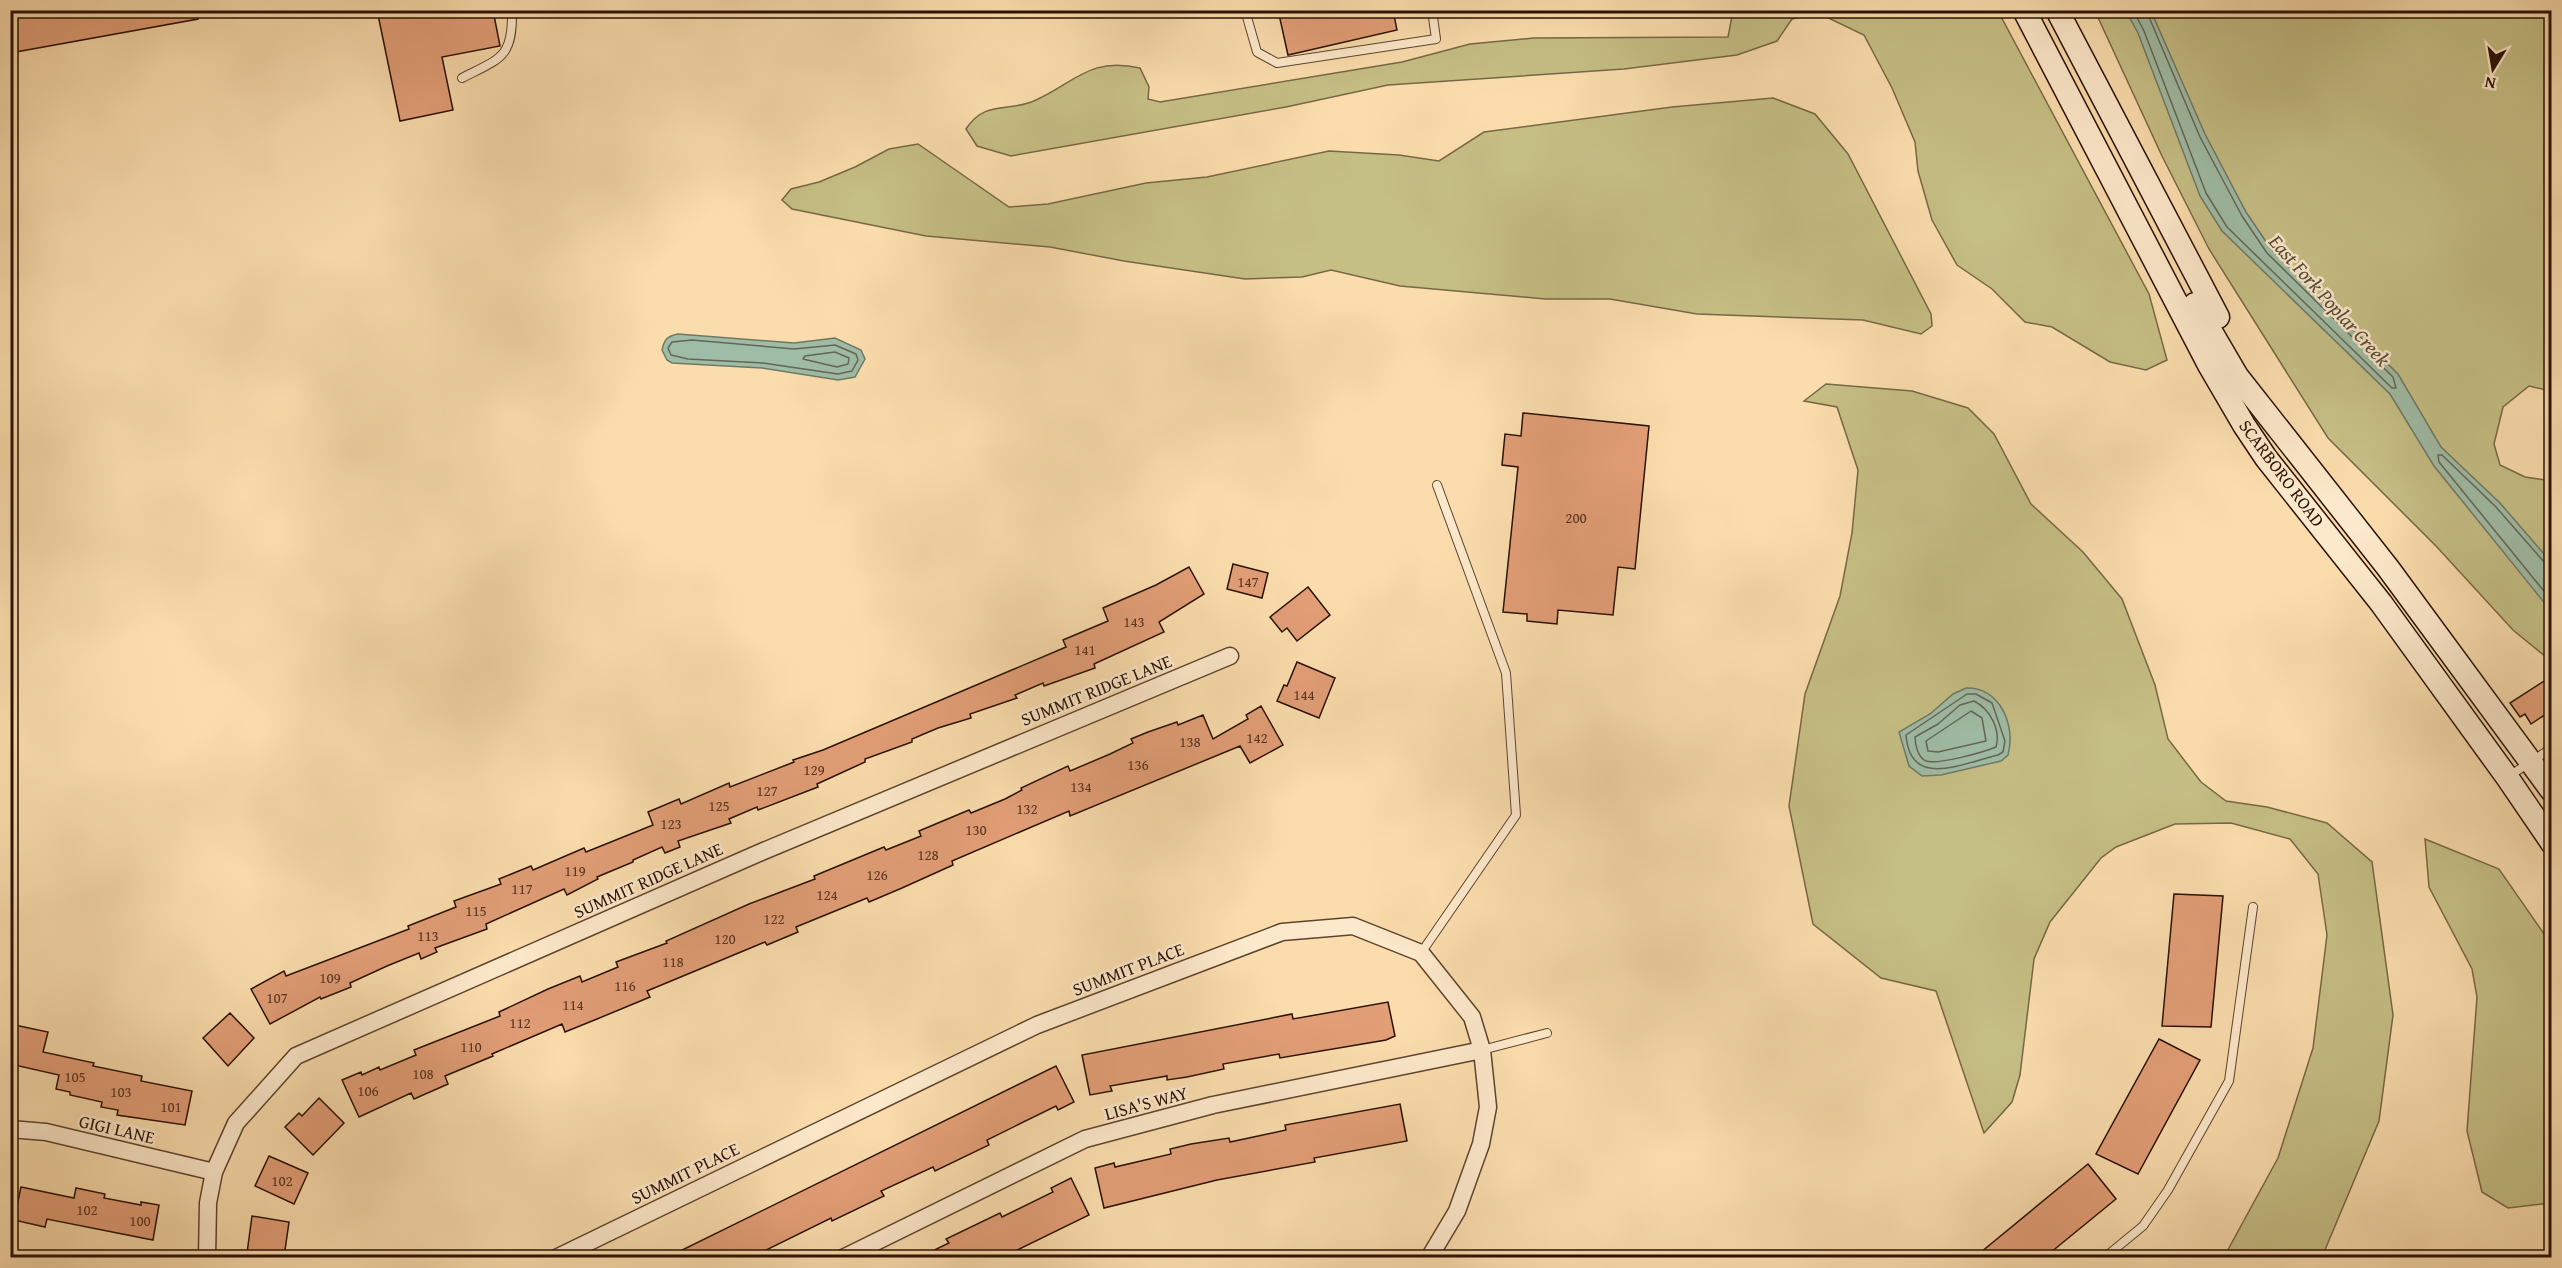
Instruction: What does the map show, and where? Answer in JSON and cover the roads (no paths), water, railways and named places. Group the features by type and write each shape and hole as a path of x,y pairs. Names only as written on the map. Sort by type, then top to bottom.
{"main road":[{"name":"SCARBORO ROAD","path":"2024,10 2209,365 2244,425 2381,603 2552,843"},
{"name":"SCARBORO ROAD","path":"2041,10 2209,330 2250,395 2313,471 2552,791"},
{"path":"2057,10 2240,356 2313,471"}],"street":[{"name":"SUMMIT RIDGE LANE","path":"207,1257 208,1203 214,1172 236,1123 296,1056 770,849 1230,656"},
{"name":"SUMMIT PLACE","path":"556,1257 1037,1025 1282,932 1353,926 1421,953 1472,1017 1482,1050 1488,1107 1481,1144 1457,1211 1429,1257"},
{"name":"LISA'S WAY","path":"843,1257 1085,1139 1213,1105 1482,1050"},
{"name":"GIGI LANE","path":"10,1128 46,1132 214,1172"}],"lane":[{"path":"462,78 496,61 505,52 511,42 512,10"},
{"path":"1245,10 1257,52 1277,63 1290,63 1436,39 1432,10"},
{"path":"1421,953 1516,815 1506,673 1437,485"},
{"path":"2507,777 2552,748"},
{"path":"2104,1257 2143,1226 2156,1208 2229,1081 2253,907"},
{"path":"1482,1050 1547,1033"}],"water":[{"name":"East Fork Poplar Creek","path":"2126,11 2151,11 2205,134 2246,212 2271,249 2398,374 2441,447 2500,503 2551,562 2551,611 2434,466 2390,394 2222,231 2200,196 2138,33"},
{"path":"678,334 794,343 835,338 861,350 865,359 855,377 838,380 762,368 672,363 667,360 662,350 667,339"},
{"path":"1966,688 1978,689 1988,694 2003,710 2010,732 2008,755 2001,761 1941,775 1922,776 1909,766 1899,732 1930,714 1953,694"}]}
